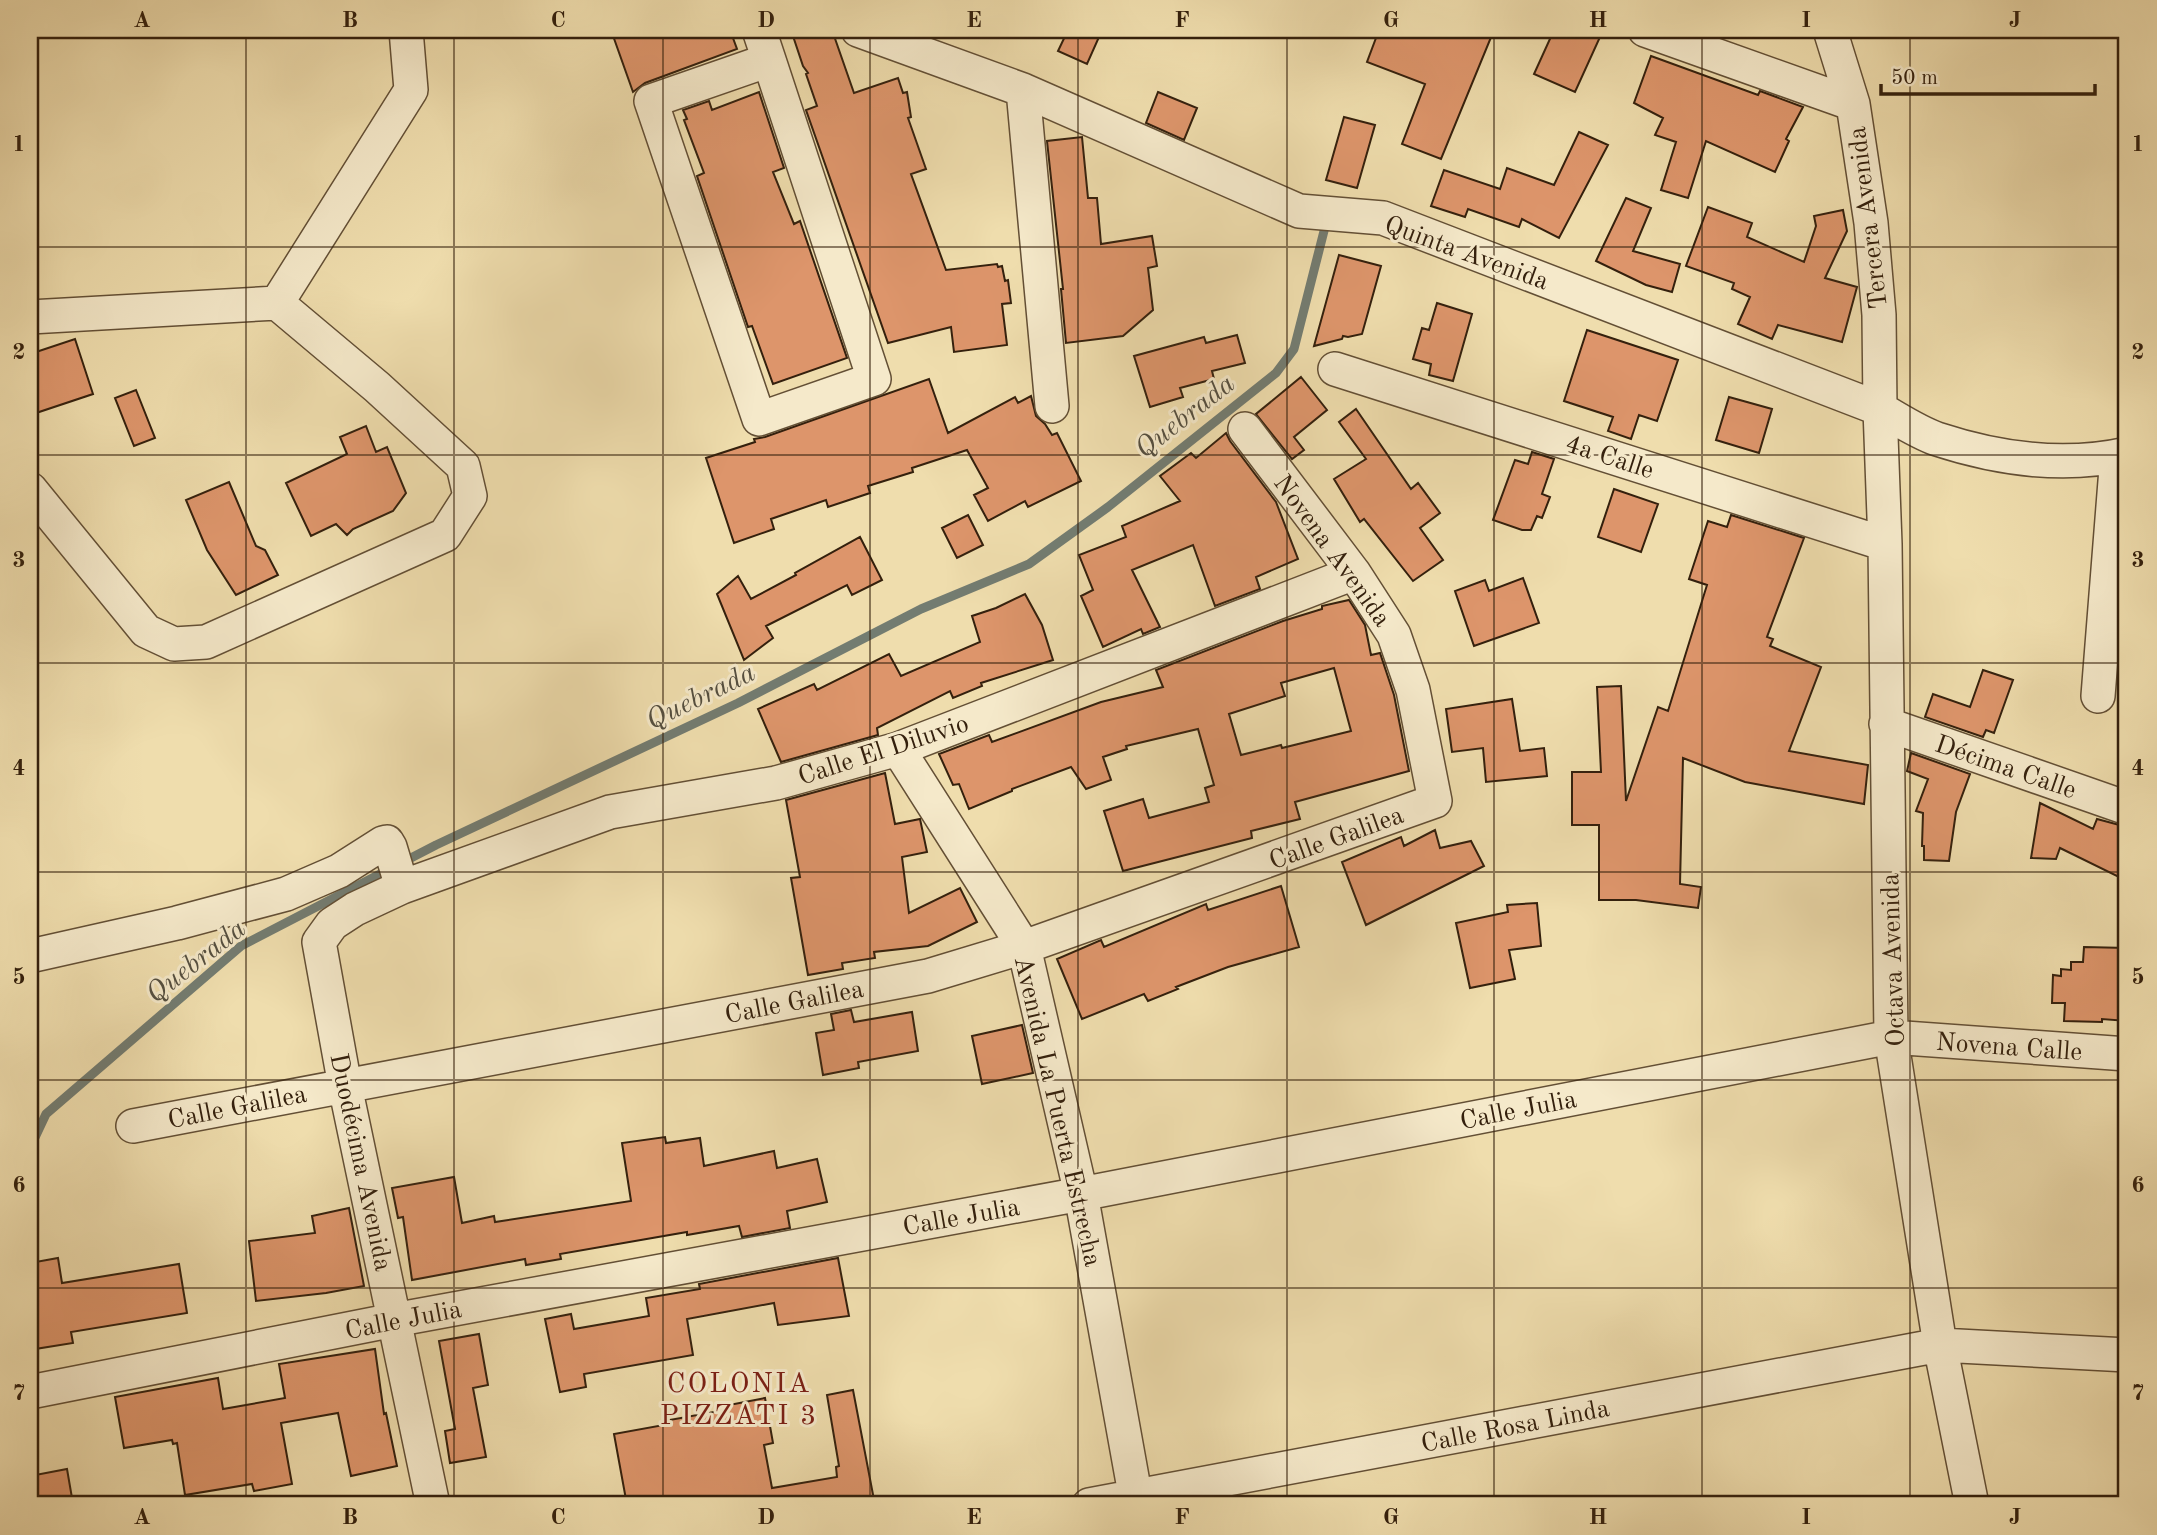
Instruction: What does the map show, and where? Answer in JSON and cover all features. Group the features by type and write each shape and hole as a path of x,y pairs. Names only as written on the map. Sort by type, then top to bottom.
{"street":[{"path":"277,303 411,90 407,30"},
{"name":"Quinta Avenida","path":"858,30 1023,90 1299,211 1383,218 1880,409 1935,438 2026,460 2095,461 2122,455"},
{"path":"1645,30 1853,104"},
{"name":"Tercera Avenida","path":"1830,30 1853,104 1871,223 1879,315 1880,409"},
{"path":"764,45 874,379 760,419 651,100 764,45"},
{"path":"1023,90 1052,406"},
{"path":"30,317 277,303 377,387 463,466 470,496 445,535 206,642 174,645 146,631 30,489"},
{"name":"4a Calle","path":"1335,369 1885,544"},
{"name":"Octava Avenida","path":"1880,409 1885,544 1891,1037 1940,1345 1972,1505"},
{"name":"Novena Avenida","path":"1245,429 1353,573 1394,635 1413,690 1435,801"},
{"path":"2098,696 2122,455"},
{"name":"Calle El Diluvio","path":"319,943 332,924 355,909 397,870 610,812 776,783 898,749 1353,573"},
{"name":"Décima Calle","path":"1886,724 2127,808"},
{"name":"Avenida La Puerta Estrecha","path":"898,749 1024,947 1081,1194 1136,1501"},
{"name":"Calle Galilea","path":"133,1126 928,976 1024,947 1435,801"},
{"name":"Calle El Diluvio","path":"30,956 177,923 286,894 339,871 383,842 387,842 397,870"},
{"name":"Duodécima Avenida","path":"319,943 345,1086 433,1505"},
{"name":"Novena Calle","path":"1891,1037 2127,1054"},
{"name":"Calle Julia","path":"30,1392 394,1320 1081,1194 1891,1037"},
{"name":"Calle Rosa Linda","path":"1089,1505 1136,1501 1940,1345 2127,1355"}],"building":[{"path":"611,30 730,30 737,49 645,83 633,92"},
{"path":"791,30 832,30 854,93 898,78 903,93 907,92 911,117 908,118 926,169 911,174 946,270 997,264 998,267 1002,266 1005,281 1008,280 1011,303 1002,304 1007,345 954,352 951,327 888,343 806,110 817,106 806,74 808,73"},
{"path":"1068,30 1083,30 1099,37 1087,64 1058,51"},
{"path":"1379,30 1494,30 1441,159 1402,144 1425,84 1367,62"},
{"path":"1554,30 1584,30 1600,37 1575,92 1534,74"},
{"path":"1651,56 1758,95 1760,91 1803,107 1786,139 1789,141 1775,172 1706,141 1688,198 1661,190 1676,142 1655,135 1663,118 1634,103"},
{"path":"759,92 784,168 773,172 794,224 800,221 847,358 773,384 752,326 748,327 697,176 704,173 684,120 687,119 683,110 709,101 712,110"},
{"path":"1158,92 1197,108 1184,140 1146,123"},
{"path":"1344,117 1375,125 1357,188 1326,180"},
{"path":"1579,132 1608,145 1559,238 1522,219 1519,227 1468,209 1465,217 1431,206 1444,170 1500,189 1507,168 1554,185"},
{"path":"1082,137 1088,198 1097,198 1101,244 1152,236 1157,266 1148,268 1153,310 1123,336 1066,343 1047,141"},
{"path":"1626,198 1651,208 1633,251 1680,264 1672,292 1646,285 1596,261"},
{"path":"1708,207 1752,223 1747,237 1804,262 1816,226 1814,216 1843,210 1847,231 1825,278 1857,287 1842,342 1778,325 1772,339 1738,324 1750,297 1732,289 1734,283 1686,266"},
{"path":"1339,255 1381,266 1362,334 1343,336 1342,339 1314,346"},
{"path":"1437,303 1472,314 1453,381 1429,375 1431,364 1413,359 1422,328 1429,330"},
{"path":"1587,330 1678,360 1657,421 1639,415 1631,439 1608,431 1613,417 1564,401"},
{"path":"1237,335 1245,363 1212,371 1214,379 1180,388 1183,397 1150,407 1134,356 1204,337 1206,343"},
{"path":"75,339 93,394 30,415 30,354"},
{"path":"1301,377 1327,410 1294,437 1304,450 1292,459 1256,414"},
{"path":"929,379 948,433 1015,397 1018,403 1031,396 1036,416 1052,435 1057,433 1081,481 1028,507 1025,501 988,521 974,495 988,488 967,450 912,468 913,472 868,486 870,493 828,507 826,500 771,519 774,529 734,543 706,458"},
{"path":"136,390 155,438 134,446 115,398"},
{"path":"1729,397 1772,409 1759,453 1716,440"},
{"path":"1356,409 1411,489 1418,483 1440,513 1420,528 1443,560 1413,581 1364,519 1360,522 1334,479 1366,459 1339,422"},
{"path":"366,426 376,452 387,447 406,493 393,511 353,529 347,535 336,524 311,536 286,483 347,454 340,437"},
{"path":"1226,433 1276,502 1298,559 1256,577 1260,589 1215,606 1193,545 1132,570 1160,627 1143,634 1141,629 1103,647 1081,596 1093,590 1079,555 1126,537 1122,526 1180,501 1160,476 1191,453 1196,458"},
{"path":"1532,452 1554,459 1542,494 1550,497 1542,518 1537,516 1531,530 1522,530 1493,520 1515,460 1528,464"},
{"path":"229,482 256,546 265,550 278,575 236,595 207,550 186,500"},
{"path":"1614,489 1658,504 1641,552 1598,537"},
{"path":"968,515 983,545 957,558 942,528"},
{"path":"1731,515 1804,538 1767,637 1773,639 1770,646 1821,667 1789,751 1868,765 1864,804 1745,782 1683,758 1680,884 1701,887 1698,908 1636,900 1599,900 1599,825 1572,825 1572,772 1601,772 1597,687 1621,686 1626,801 1658,707 1668,711 1707,585 1689,579 1708,521 1727,527"},
{"path":"860,537 882,580 852,595 847,585 766,626 773,638 744,660 717,594 738,576 751,599"},
{"path":"1523,578 1539,623 1474,646 1455,591 1485,580 1489,591"},
{"path":"1025,594 1042,625 1053,660 981,683 982,686 953,698 950,691 877,728 878,735 781,762 758,709 814,684 817,690 889,654 901,676 980,642 972,616"},
{"path":"1349,600 1365,625 1371,655 1380,653 1394,695 1409,771 1295,802 1300,819 1251,831 1252,838 1123,871 1104,811 1143,799 1149,818 1209,802 1205,788 1214,785 1198,729 1126,746 1127,749 1103,757 1111,780 1086,789 1071,767 1012,789 969,809 959,784 953,785 939,754 989,735 992,742 1101,702 1163,687 1156,670 1283,621 1322,609 1322,606","holes":["1334,668 1351,731 1241,755 1229,714 1285,696 1281,683"]},
{"path":"1983,670 2013,680 1994,733 1986,730 1983,737 1925,717 1933,694 1970,707"},
{"path":"1512,699 1520,751 1544,748 1547,776 1486,782 1483,748 1452,752 1446,709"},
{"path":"1911,753 1970,774 1956,812 1949,861 1924,860 1923,813 1916,811 1928,779 1907,771"},
{"path":"885,773 895,824 920,819 927,852 902,857 909,913 960,888 977,922 928,946 874,952 875,958 842,963 843,969 808,975 791,878 800,877 786,800"},
{"path":"2040,803 2093,829 2097,819 2127,827 2127,881 2060,848 2056,859 2031,858"},
{"path":"1435,830 1440,848 1471,841 1484,866 1366,925 1342,862 1401,837 1404,846"},
{"path":"1281,886 1299,947 1228,967 1148,1001 1144,994 1082,1019 1057,959 1101,940 1104,947 1206,904 1208,910"},
{"path":"1537,903 1541,946 1509,950 1515,979 1470,988 1456,923 1508,912 1507,905"},
{"path":"2084,947 2127,948 2127,1021 2064,1021 2065,1003 2052,1003 2053,975 2061,976 2061,969 2071,970 2071,962 2083,962"},
{"path":"851,1010 854,1022 912,1012 918,1051 858,1062 859,1068 823,1075 816,1033 834,1030 831,1014"},
{"path":"1022,1025 1033,1073 982,1084 972,1036"},
{"path":"665,1137 666,1143 700,1138 704,1166 774,1151 777,1168 817,1159 827,1202 787,1211 790,1228 742,1237 739,1226 687,1235 687,1232 560,1254 561,1259 526,1265 525,1259 412,1280 403,1217 398,1218 392,1188 454,1177 462,1223 494,1216 495,1222 631,1201 622,1143"},
{"path":"349,1208 364,1286 256,1301 249,1241 315,1233 312,1216"},
{"path":"58,1258 62,1283 179,1264 187,1313 71,1332 73,1343 35,1349 30,1321 30,1263"},
{"path":"838,1258 849,1316 778,1325 774,1303 687,1319 693,1355 584,1374 586,1387 560,1392 545,1319 571,1314 574,1329 649,1316 646,1298 700,1289 699,1284"},
{"path":"479,1334 488,1385 473,1388 486,1457 450,1463 445,1431 455,1429 439,1341"},
{"path":"375,1349 384,1414 386,1413 397,1466 351,1476 338,1413 281,1423 292,1484 254,1491 252,1484 185,1495 177,1443 173,1444 172,1440 124,1448 115,1397 218,1378 223,1409 285,1398 279,1364"},
{"path":"853,1390 875,1505 627,1505 614,1434 664,1425 664,1421 725,1410 724,1406 765,1398 773,1443 764,1445 772,1488 837,1477 836,1467 839,1466 827,1395"},
{"path":"67,1469 72,1498 30,1505 30,1476"}],"waterway":[{"name":"Quebrada","path":"30,1148 46,1114 241,946 436,845 738,703 921,609 1029,564 1108,507 1276,373 1294,349 1324,231"}],"district":[{"name":"COLONIA PIZZATI 3","path":"739,1398"}]}
